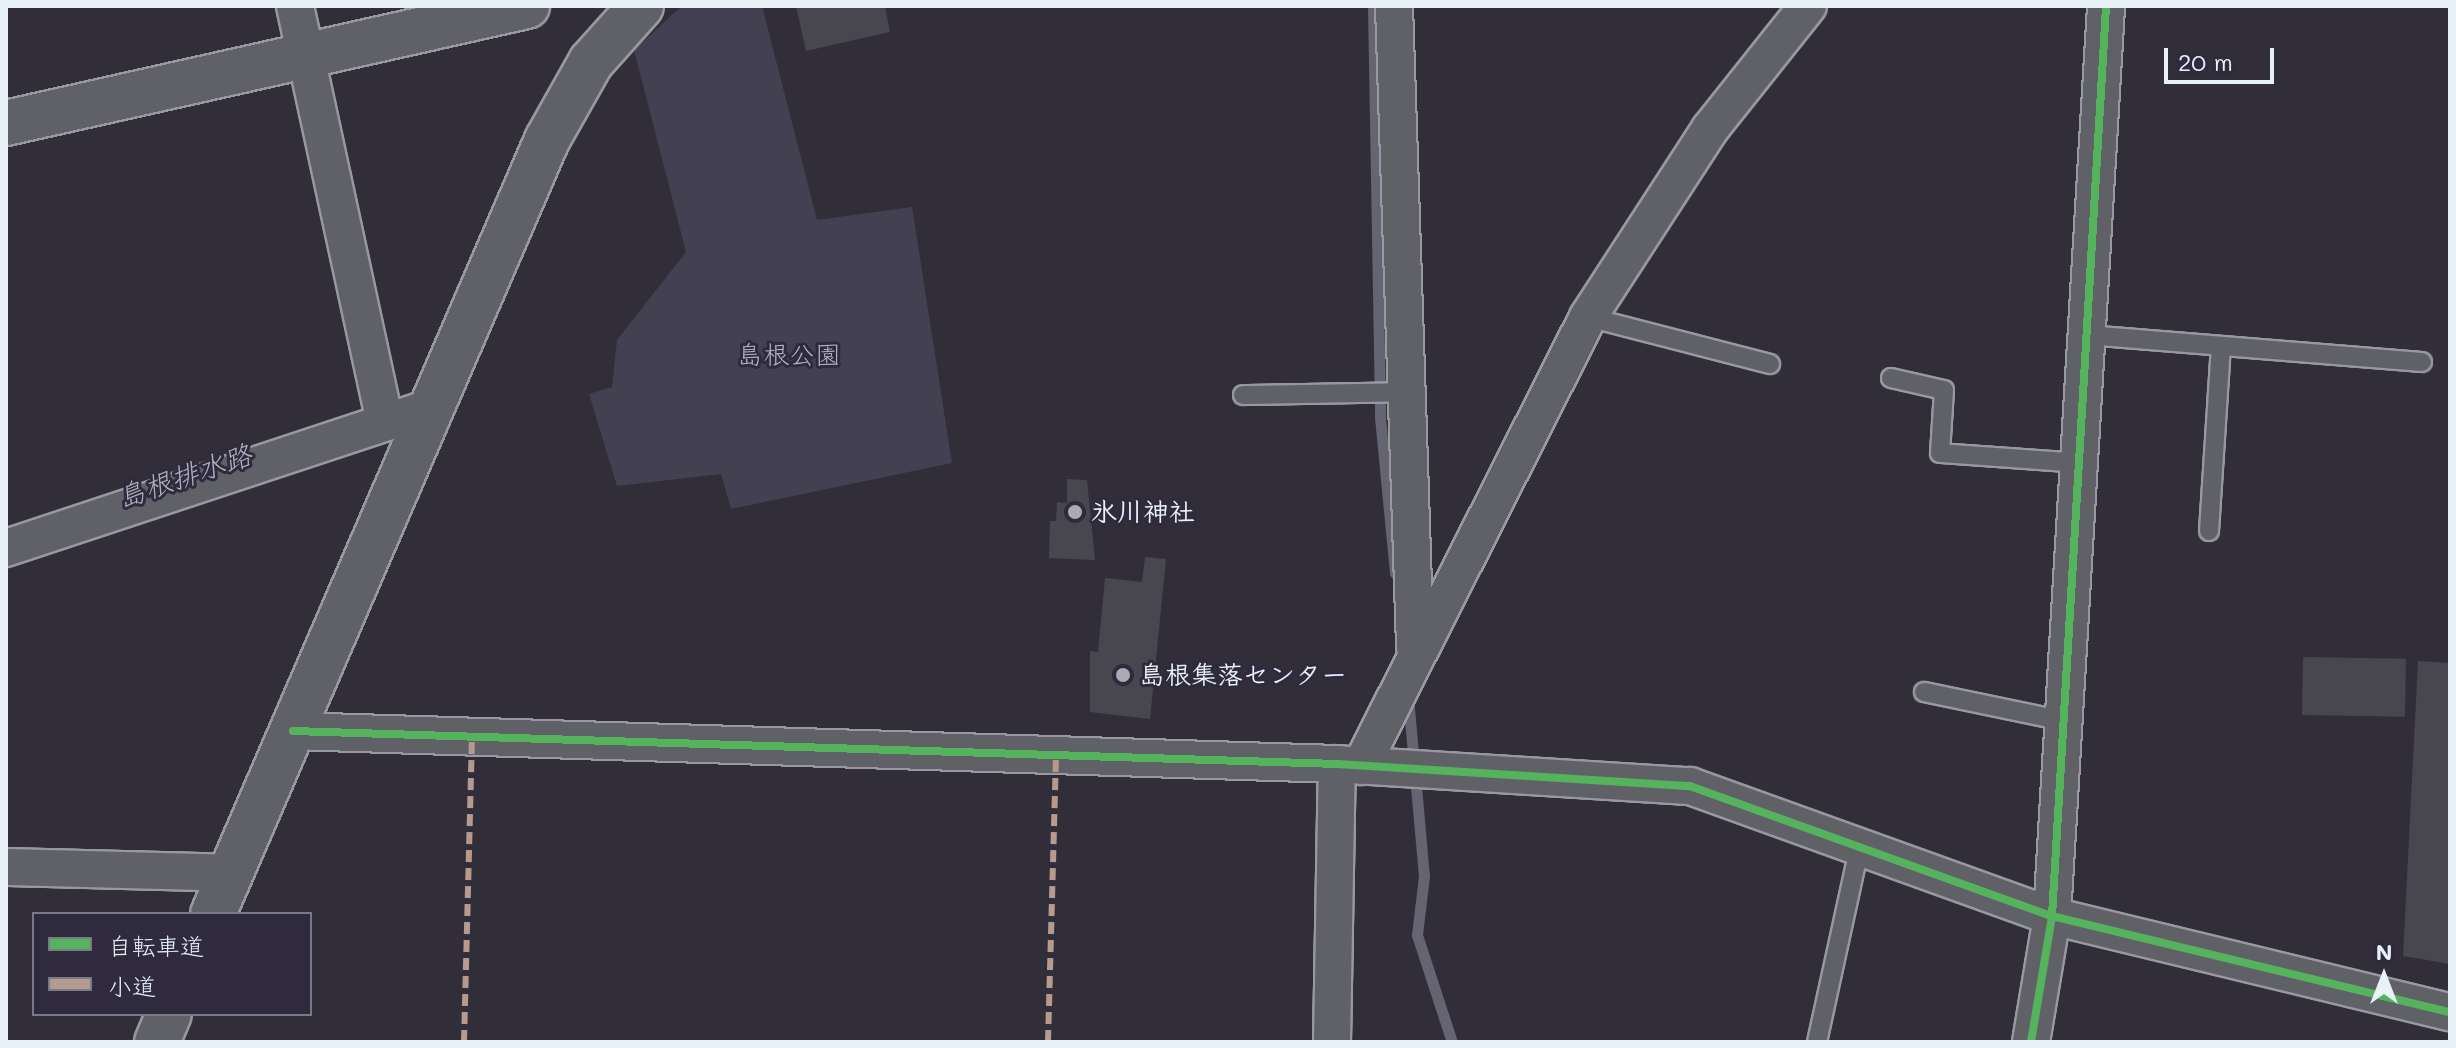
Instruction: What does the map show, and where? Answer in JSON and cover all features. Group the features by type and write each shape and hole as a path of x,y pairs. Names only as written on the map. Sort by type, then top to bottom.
{"street":[{"path":"295,6 385,422"},
{"path":"6,123 527,6"},
{"path":"214,912 547,140 591,62 641,6"},
{"path":"1394,6 1415,648"},
{"path":"1332,1042 1349,765 1415,648 1588,317 1710,129 1808,6"},
{"path":"2031,1042 2052,916 2106,6"},
{"path":"6,548 432,407"},
{"path":"293,731 1349,765 1690,786 1860,844 2052,916 2450,1012"},
{"path":"6,867 231,873"},
{"path":"157,1042 168,1016"}],"lane":[{"path":"1588,317 1770,364"},
{"path":"2087,335 2422,362"},
{"path":"2209,531 2221,346"},
{"path":"1891,378 1944,390 1940,453 2079,463"},
{"path":"1243,395 1407,392"},
{"path":"1924,692 2064,721"},
{"path":"1817,1042 1860,844"}],"green space":[{"name":"島根公園","path":"682,6 762,6 817,220 912,207 952,463 731,509 721,474 617,486 589,394 612,387 617,340 686,252 634,50"}],"building":[{"path":"796,6 885,6 890,32 806,51"},
{"name":"氷川神社","path":"1067,479 1087,480 1095,560 1049,558 1050,521 1056,521 1057,502 1067,503"},
{"path":"1145,557 1166,559 1150,719 1090,712 1090,651 1098,652 1105,578 1142,582"},
{"path":"2303,657 2406,659 2405,717 2302,715"},
{"path":"2418,661 2450,663 2450,964 2403,956"}],"waterway":[{"path":"1373,6 1380,417 1395,573"},
{"path":"1408,697 1424,876 1417,935 1452,1042"}],"marked path":[{"path":"464,1042 472,738"},
{"path":"1048,1042 1056,757"}],"cycle path":[{"path":"2031,1042 2052,916 2106,6"},
{"path":"293,731 1337,764 1690,786 2052,916 2450,1012"}],"place":[{"name":"氷川神社","path":"1075,512"},
{"name":"島根集落センター","path":"1123,675"}],"water label":[{"name":"島根排水路","path":"184,475"}]}
